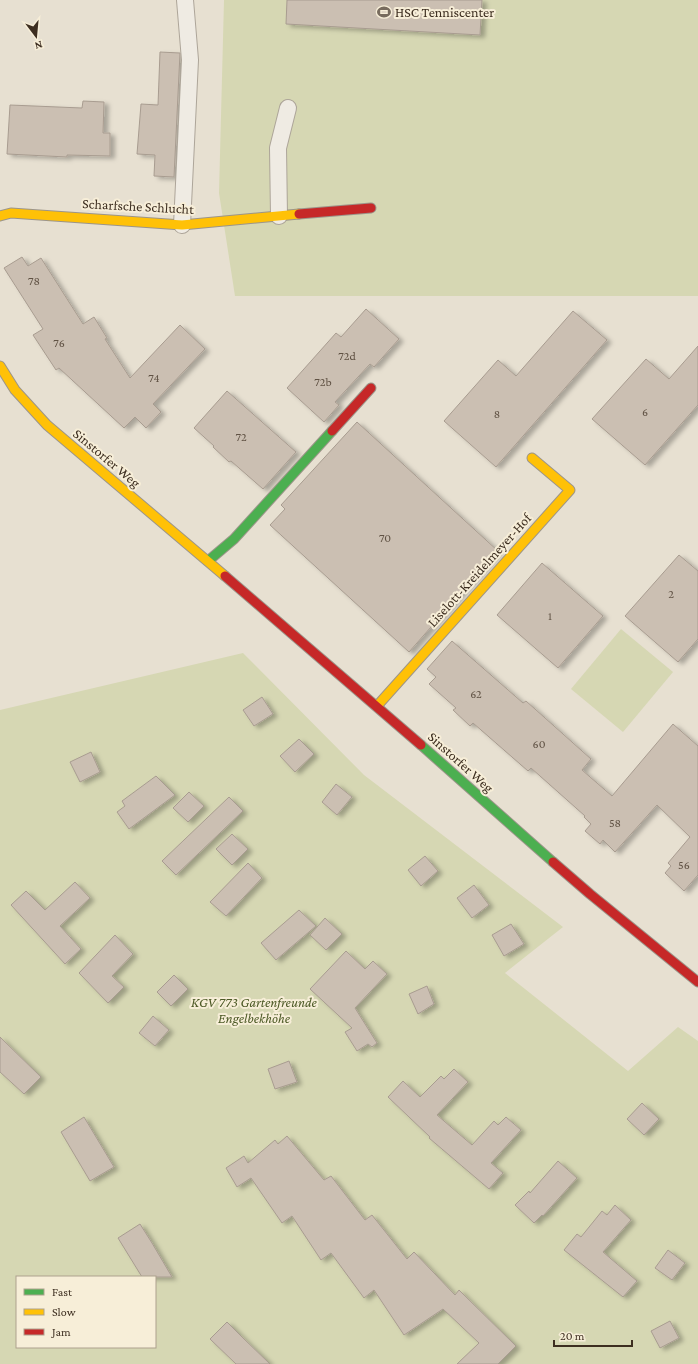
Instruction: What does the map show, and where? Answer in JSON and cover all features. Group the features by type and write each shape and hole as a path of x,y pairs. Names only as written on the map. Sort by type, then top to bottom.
{"street":[{"name":"Scharfsche Schlucht","path":"0,216 11,213 182,225 371,208"},
{"name":"Sinstorfer Weg","path":"0,366 15,390 47,425 377,706 590,894 698,982"},
{"path":"208,561 234,540 371,388"},
{"name":"Liselott-Kreidelmeyer-Hof","path":"377,706 570,490 532,458"}],"lane":[{"path":"182,225 190,60 185,0"},
{"path":"279,216 278,148 288,108"}],"green space":[{"path":"224,0 698,0 698,296 235,296 219,193"},
{"path":"621,629 673,672 623,732 571,689"},
{"name":"KGV 773 Gartenfreunde Engelbekhöhe","path":"243,653 364,775 563,927 505,973 628,1071 678,1027 698,1041 698,1364 0,1364 0,710"}],"building":[{"name":"HSC Tenniscenter","path":"287,0 482,0 480,35 286,24"},
{"path":"160,52 180,53 174,177 154,176 155,155 137,154 141,104 158,105"},
{"path":"83,101 104,102 103,133 110,133 110,156 67,155 67,157 7,154 10,105 82,108"},
{"path":"22,257 28,266 41,258 83,324 94,317 107,338 105,339 130,378 180,325 205,349 153,404 161,412 146,428 135,417 124,428 59,368 56,370 33,335 43,329 4,268"},
{"path":"366,309 399,339 374,367 370,364 335,402 339,405 324,422 287,388 336,333 341,337"},
{"path":"573,311 607,340 496,467 444,421 498,360 516,376"},
{"path":"698,346 698,405 645,465 592,419 646,359 669,379"},
{"path":"227,391 296,452 263,489 231,461 229,462 194,428"},
{"path":"357,422 498,551 409,652 270,525 285,509 281,505"},
{"path":"679,555 698,571 698,639 678,662 625,616"},
{"path":"542,563 603,616 558,668 497,615"},
{"path":"452,641 523,703 526,701 591,759 582,770 612,796 673,724 698,746 698,875 684,891 665,873 671,866 668,863 690,837 657,805 615,852 603,840 600,844 585,831 591,824 584,817 585,816 531,768 528,771 473,723 470,726 453,710 456,708 429,684 436,677 427,669"},
{"path":"262,697 273,714 254,726 243,710"},
{"path":"299,739 314,754 295,772 280,756"},
{"path":"91,752 100,772 80,782 70,762"},
{"path":"156,776 175,795 129,829 117,812 125,806 122,801"},
{"path":"336,784 352,797 337,815 322,802"},
{"path":"189,792 204,806 188,822 173,808"},
{"path":"229,797 243,811 176,875 162,861"},
{"path":"232,834 248,849 232,865 216,849"},
{"path":"425,856 438,871 421,886 408,870"},
{"path":"248,863 262,878 226,916 210,902"},
{"path":"75,882 90,898 60,926 81,949 65,964 11,905 26,891 45,910"},
{"path":"474,885 489,905 472,918 457,898"},
{"path":"299,910 316,926 276,960 261,943"},
{"path":"325,918 342,934 326,950 310,935"},
{"path":"511,924 524,944 504,956 492,935"},
{"path":"115,935 133,954 112,976 124,987 108,1003 79,973"},
{"path":"346,951 365,969 373,961 387,974 355,1008 377,1043 372,1047 368,1044 357,1051 345,1032 352,1028 310,989"},
{"path":"174,975 188,989 171,1006 157,992"},
{"path":"427,986 434,1004 418,1014 409,994"},
{"path":"153,1016 169,1030 155,1046 139,1033"},
{"path":"0,1037 41,1077 24,1094 0,1072"},
{"path":"289,1061 297,1082 275,1089 268,1069"},
{"path":"454,1069 468,1082 437,1115 472,1145 494,1121 498,1125 506,1117 521,1130 491,1163 503,1173 489,1189 429,1138 430,1137 388,1097 403,1081 420,1097 441,1076 444,1079"},
{"path":"642,1103 659,1119 644,1135 627,1119"},
{"path":"84,1117 114,1167 90,1181 61,1132"},
{"path":"287,1136 324,1180 331,1176 365,1220 372,1215 407,1259 414,1252 455,1295 459,1290 516,1346 498,1364 457,1364 479,1343 443,1309 404,1335 374,1290 364,1298 331,1253 321,1260 292,1216 282,1223 251,1178 237,1187 226,1168 244,1156 248,1163 275,1140 278,1144"},
{"path":"558,1161 577,1178 543,1216 542,1215 534,1223 515,1205 529,1191 530,1193"},
{"path":"615,1205 631,1220 603,1252 637,1281 623,1297 564,1250 577,1234 581,1237 602,1211 607,1215"},
{"path":"140,1224 172,1277 141,1276 118,1238"},
{"path":"668,1250 685,1263 672,1280 655,1268"},
{"path":"670,1321 679,1338 660,1348 651,1331"},
{"path":"227,1322 270,1364 236,1364 210,1339"}],"traffic: fast":[{"path":"208,561 234,539 332,431"},
{"path":"421,745 553,862"}],"traffic: slow":[{"path":"0,216 11,213 182,225 299,214"},
{"path":"0,366 15,390 47,425 225,576"},
{"path":"377,706 570,490 532,458"}],"traffic: jam":[{"path":"299,214 371,208"},
{"path":"332,431 371,388"},
{"path":"225,576 421,745"},
{"path":"553,862 698,982"}],"place":[{"name":"HSC Tenniscenter","path":"384,12"}]}
